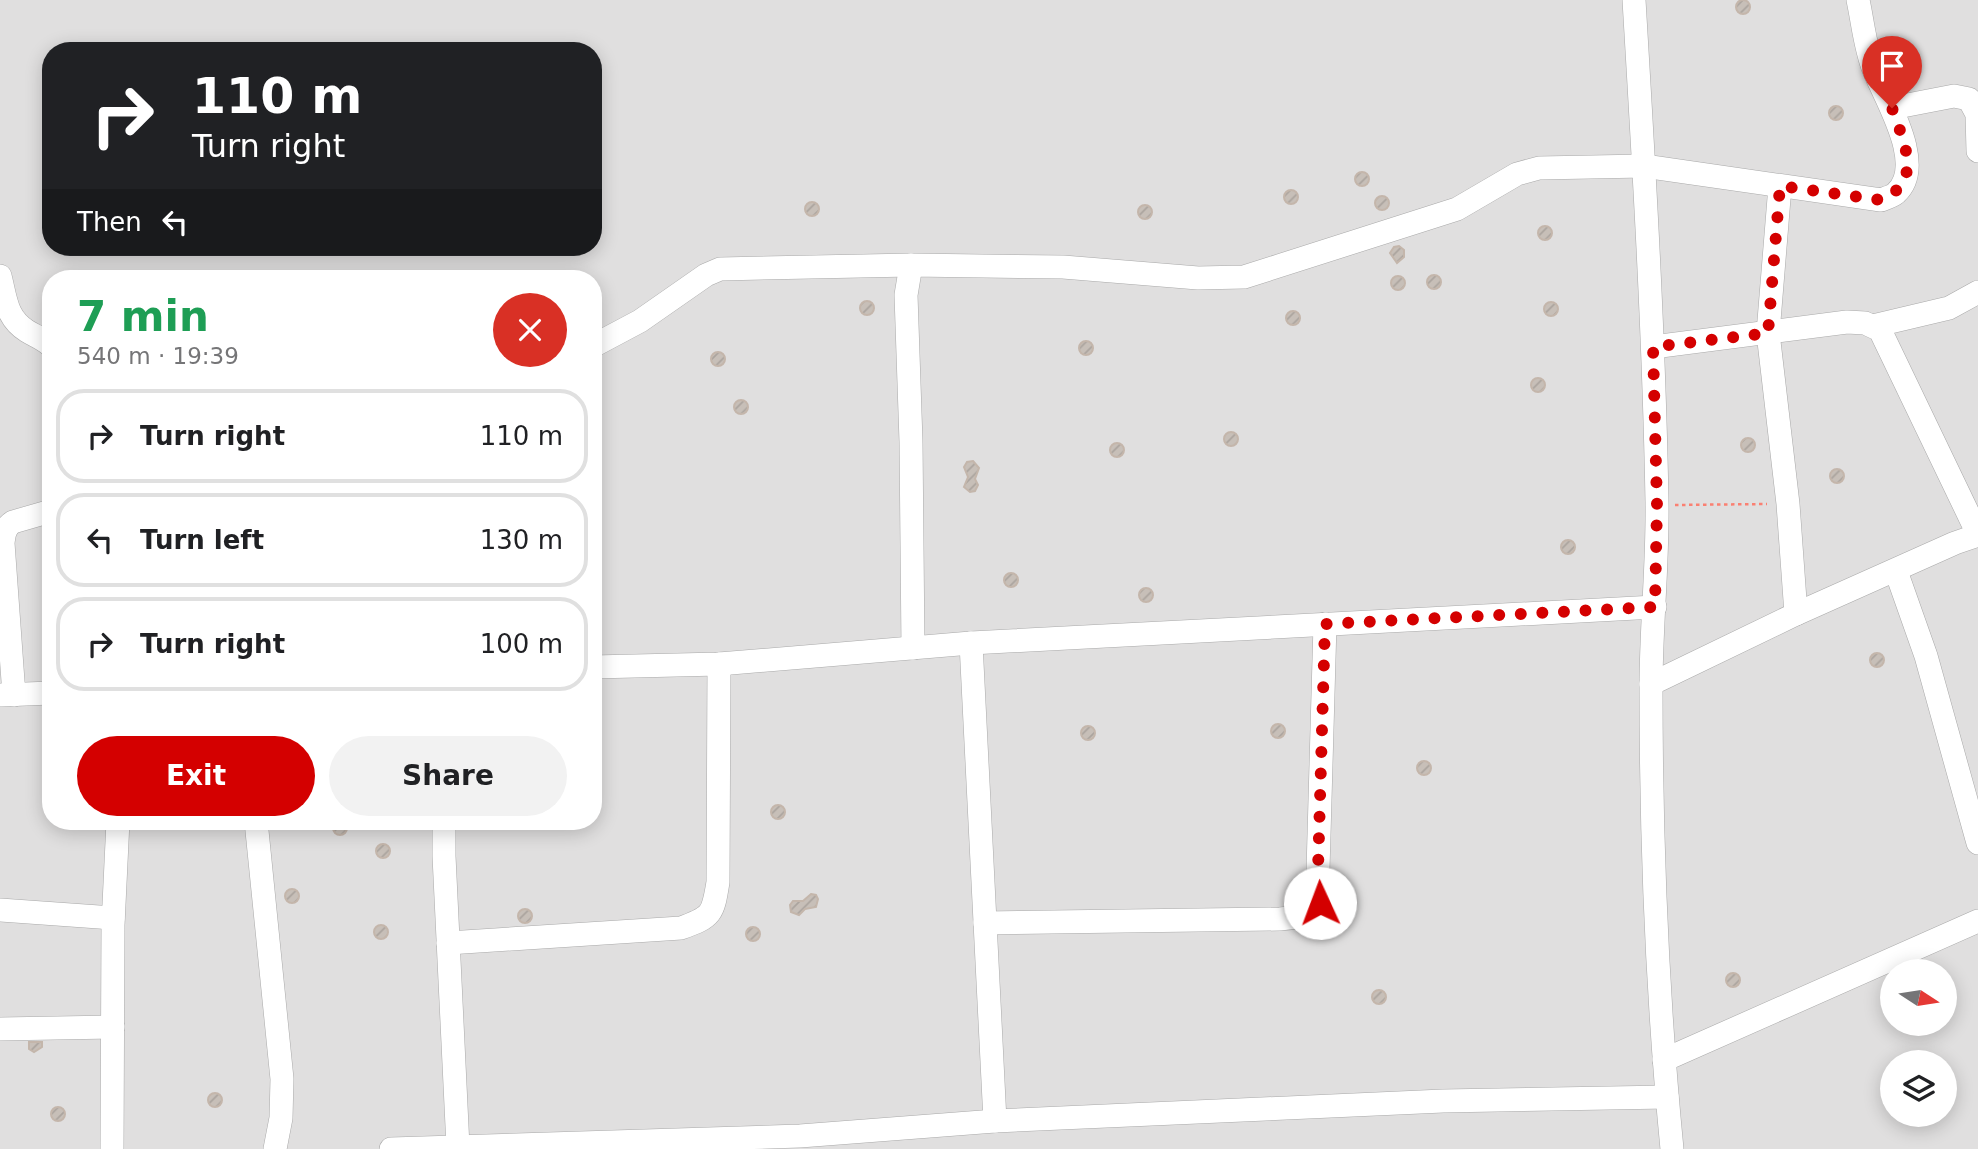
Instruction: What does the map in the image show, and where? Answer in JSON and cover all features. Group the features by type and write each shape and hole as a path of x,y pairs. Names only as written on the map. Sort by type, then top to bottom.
{"street":[{"path":"1634,0 1653,347 1657,505 1651,684 1656,896 1664,1060 1672,1149"},
{"path":"602,341 640,321 706,275 720,269 911,265 1063,267 1198,278 1244,277 1457,209 1517,174 1539,167 1644,166 1881,200 1896,193 1904,180 1908,161 1892,108 1873,69 1858,0"},
{"path":"1892,108 1954,96 1974,99 1978,151"},
{"path":"1780,186 1768,333 1788,504 1796,614"},
{"path":"911,265 906,295 913,648"},
{"path":"0,276 10,316 17,325 42,339"},
{"path":"1873,326 1940,311 1978,292"},
{"path":"1651,684 1796,614 1978,534 1880,330 1873,326 1847,322 1653,347"},
{"path":"42,514 13,522 4,534 7,695 42,693"},
{"path":"1896,571 1926,656 1978,844"},
{"path":"602,667 719,664 971,643 1655,607"},
{"path":"985,923 1280,919 1312,915 1317,911 1320,903 1318,870 1325,624"},
{"path":"971,643 995,1121"},
{"path":"448,943 681,928 707,919 714,906 718,882 719,664"},
{"path":"112,1149 113,918 118,830"},
{"path":"257,830 282,1079 281,1118 275,1149"},
{"path":"444,830 458,1147"},
{"path":"0,910 113,918"},
{"path":"1664,1060 1978,921"},
{"path":"0,1029 113,1027"},
{"path":"391,1149 800,1136 995,1121 1443,1101 1667,1097"}],"path":[{"path":"1657,505 1788,504"}],"shaded area":[{"path":"0,0 1978,0 1978,1149 0,1149"}],"building":[{"path":"1740,0 1746,0 1750,7 1746,14 1740,14 1736,10 1736,4"},
{"path":"1833,106 1839,106 1843,113 1839,120 1833,120 1829,116 1829,110"},
{"path":"1359,172 1365,172 1369,179 1365,186 1359,186 1355,182 1355,176"},
{"path":"1288,190 1294,190 1298,197 1294,204 1288,204 1284,200 1284,194"},
{"path":"1379,196 1385,196 1389,203 1385,210 1379,210 1375,206 1375,200"},
{"path":"809,202 815,202 819,209 815,216 809,216 805,212 805,206"},
{"path":"1142,205 1148,205 1152,212 1148,219 1142,219 1138,215 1138,209"},
{"path":"1542,226 1548,226 1552,233 1548,240 1542,240 1538,236 1538,230"},
{"path":"1399,246 1404,250 1404,257 1397,263 1390,253 1394,247"},
{"path":"1431,275 1437,275 1441,282 1437,289 1431,289 1427,285 1427,279"},
{"path":"1395,276 1401,276 1405,283 1401,290 1395,290 1391,286 1391,280"},
{"path":"864,301 870,301 874,308 870,315 864,315 860,311 860,305"},
{"path":"1548,302 1554,302 1558,309 1554,316 1548,316 1544,312 1544,306"},
{"path":"1290,311 1296,311 1300,318 1296,325 1290,325 1286,321 1286,315"},
{"path":"1083,341 1089,341 1093,348 1089,355 1083,355 1079,351 1079,345"},
{"path":"715,352 721,352 725,359 721,366 715,366 711,362 711,356"},
{"path":"1535,378 1541,378 1545,385 1541,392 1535,392 1531,388 1531,382"},
{"path":"738,400 744,400 748,407 744,414 738,414 734,410 734,404"},
{"path":"1228,432 1234,432 1238,439 1234,446 1228,446 1224,442 1224,436"},
{"path":"1745,438 1751,438 1755,445 1751,452 1745,452 1741,448 1741,442"},
{"path":"1114,443 1120,443 1124,450 1120,457 1114,457 1110,453 1110,447"},
{"path":"973,461 979,468 975,479 978,485 975,491 970,492 964,487 968,477 964,467 967,462"},
{"path":"1834,469 1840,469 1844,476 1840,483 1834,483 1830,479 1830,473"},
{"path":"1565,540 1571,540 1575,547 1571,554 1565,554 1561,550 1561,544"},
{"path":"1008,573 1014,573 1018,580 1014,587 1008,587 1004,583 1004,577"},
{"path":"1143,588 1149,588 1153,595 1149,602 1143,602 1139,598 1139,592"},
{"path":"1874,653 1880,653 1884,660 1880,667 1874,667 1870,663 1870,657"},
{"path":"1275,724 1281,724 1285,731 1281,738 1275,738 1271,734 1271,728"},
{"path":"1085,726 1091,726 1095,733 1091,740 1085,740 1081,736 1081,730"},
{"path":"1421,761 1427,761 1431,768 1427,775 1421,775 1417,771 1417,765"},
{"path":"775,805 781,805 785,812 781,819 775,819 771,815 771,809"},
{"path":"347,830 343,835 337,835 333,831"},
{"path":"380,844 386,844 390,851 386,858 380,858 376,854 376,848"},
{"path":"289,889 295,889 299,896 295,903 289,903 285,899 285,893"},
{"path":"811,894 818,899 816,907 805,909 799,915 791,912 790,905 793,901 803,901"},
{"path":"522,909 528,909 532,916 528,923 522,923 518,919 518,913"},
{"path":"378,925 384,925 388,932 384,939 378,939 374,935 374,929"},
{"path":"750,927 756,927 760,934 756,941 750,941 746,937 746,931"},
{"path":"1730,973 1736,973 1740,980 1736,987 1730,987 1726,983 1726,977"},
{"path":"1376,990 1382,990 1386,997 1382,1004 1376,1004 1372,1000 1372,994"},
{"path":"29,1042 42,1042 42,1047 34,1052 29,1049"},
{"path":"212,1093 218,1093 222,1100 218,1107 212,1107 208,1103 208,1097"},
{"path":"55,1107 61,1107 65,1114 61,1121 55,1121 51,1117 51,1111"}],"route":[{"path":"1320,903 1318,870 1325,624 1655,607 1657,505 1653,347 1768,333 1780,186 1881,200 1896,193 1904,180 1908,161 1892,108"}]}
